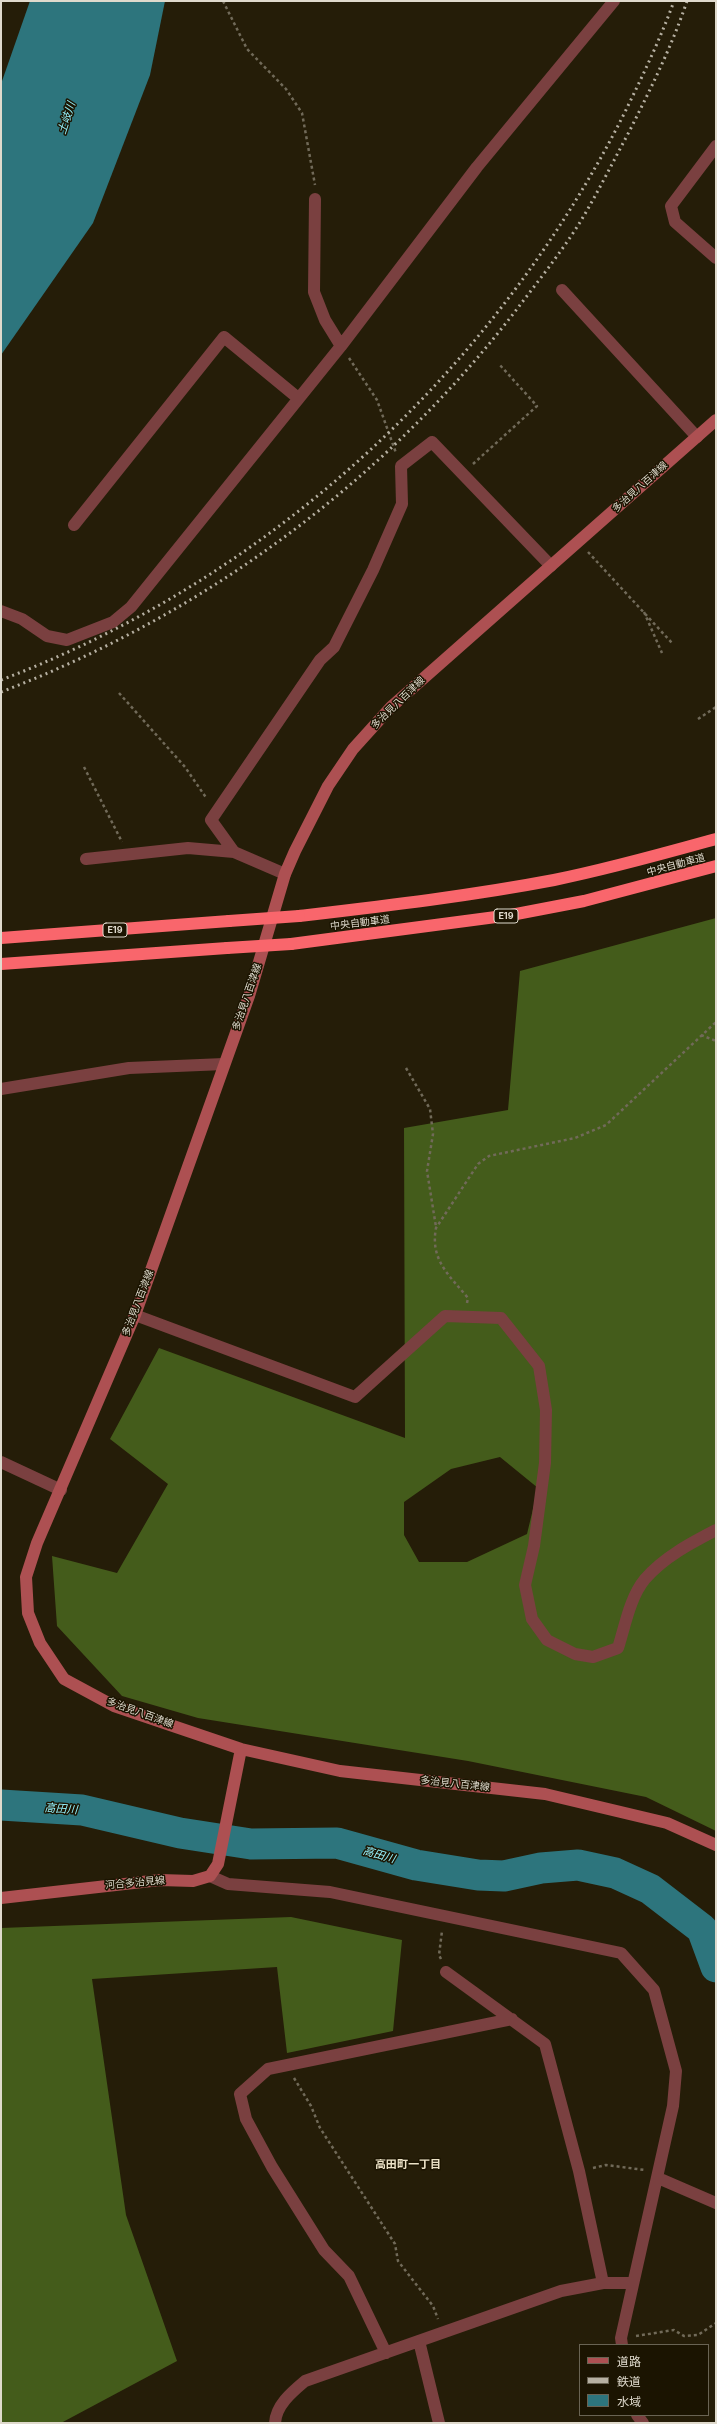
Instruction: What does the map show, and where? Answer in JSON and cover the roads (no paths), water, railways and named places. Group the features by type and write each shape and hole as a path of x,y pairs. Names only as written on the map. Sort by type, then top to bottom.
{"highway":[{"name":"中央自動車道","path":"1,938 299,916 420,902 532,884 636,861 716,840"},
{"name":"中央自動車道","path":"1,964 291,944 511,915 584,901 716,866"}],"main road":[{"name":"多治見八百津線","path":"716,420 391,707 353,749 328,786 285,874 249,996 135,1315 61,1490 36,1543 26,1577 28,1613 40,1643 64,1679 114,1706 241,1749 340,1771 545,1794 667,1823 716,1845"},
{"path":"210,1876 218,1864 241,1749"},
{"name":"河合多治見線","path":"1,1898 160,1880 193,1881 210,1876"}],"street":[{"path":"1,611 22,619 47,636 67,640 113,622 131,607 341,346 477,167 614,1"},
{"path":"716,146 671,206 675,222 716,258"},
{"path":"315,200 314,292 325,320 341,346"},
{"path":"562,290 697,436"},
{"path":"74,526 224,337 298,398"},
{"path":"234,852 211,820 320,660 334,647 373,570 402,504 402,466 432,442 551,566"},
{"path":"86,859 188,848 234,852 285,874"},
{"path":"1,1089 129,1068 224,1064"},
{"path":"135,1315 355,1397 446,1316 501,1318 539,1366 546,1410 545,1463 534,1546 525,1585 532,1619 547,1640 575,1654 593,1657 618,1648 632,1604 645,1580 679,1550 716,1530"},
{"path":"1,1462 61,1490"},
{"path":"210,1876 228,1884 330,1892 621,1954 654,1990 676,2071 674,2106 621,2341"},
{"path":"446,1972 545,2044 578,2171 603,2283"},
{"path":"386,2353 349,2276 324,2250 272,2168 246,2119 240,2094 268,2068 512,2019"},
{"path":"659,2175 716,2203"},
{"path":"275,2423 275,2417 287,2395 305,2381 561,2291 603,2283 634,2283"},
{"path":"419,2341 439,2423"}],"water":[{"name":"土岐川","path":"30,1 165,1 150,75 93,223 1,355 1,84"}],"waterway":[{"name":"高田川","path":"1,1805 82,1810 180,1833 251,1844 337,1843 416,1865 478,1875 504,1876 541,1868 578,1865 615,1873 650,1889 702,1929 716,1967"}],"railway":[{"path":"1,680 100,637 194,585 282,524 365,455 441,379 510,296 571,208 624,114 657,44 674,1"},
{"path":"1,692 76,660 149,624 219,582 286,536 349,486 409,431 465,372 517,309 575,231 646,98 668,51 687,1"}],"district":[{"name":"高田町一丁目","path":"408,2165"}]}
